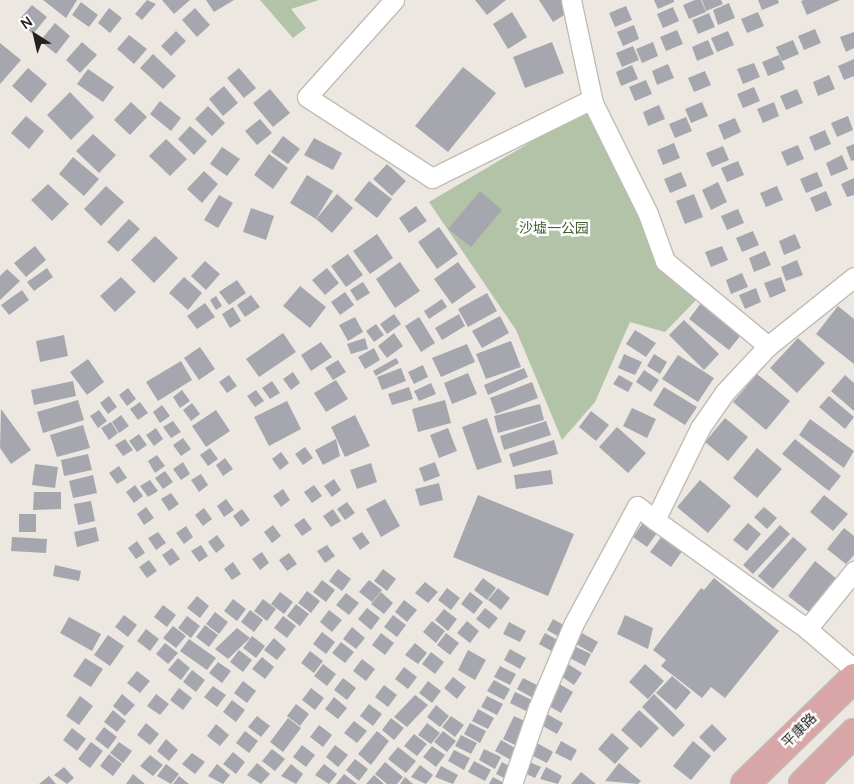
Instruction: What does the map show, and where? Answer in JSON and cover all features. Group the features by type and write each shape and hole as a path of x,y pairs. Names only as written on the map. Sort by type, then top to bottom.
{"main road":[{"name":"平康路","path":"744,784 854,678"},
{"path":"803,784 854,733"}],"street":[{"path":"394,0 307,97 432,178 592,99"},
{"path":"571,0 592,99 648,214 665,261 768,346"},
{"path":"655,520 700,428 724,392 768,346 854,277"},
{"path":"512,784 538,708 573,625 637,506 807,629 854,669"},
{"path":"807,629 854,571"}],"green space":[{"path":"260,0 319,0 291,9 306,28 293,38"},
{"name":"沙墟一公园","path":"590,107 644,216 699,297 665,332 630,322 595,402 562,440 516,330 429,202"}],"building":[{"path":"43,0 77,0 66,18"},
{"path":"147,0 156,4 142,20 135,14"},
{"path":"162,0 190,0 174,14"},
{"path":"206,0 234,0 214,12"},
{"path":"475,0 506,0 487,15"},
{"path":"539,0 566,0 572,10 553,22"},
{"path":"654,0 674,0 674,2 658,9"},
{"path":"695,0 701,0 706,12 689,19 683,5"},
{"path":"702,0 721,0 723,4 706,11"},
{"path":"758,0 778,0 779,3 762,10"},
{"path":"804,0 840,0 807,15 801,1"},
{"path":"81,2 98,15 89,27 72,15"},
{"path":"729,3 735,18 718,25 713,10"},
{"path":"32,5 47,17 33,34 18,21"},
{"path":"626,6 632,20 615,27 609,13"},
{"path":"673,7 679,21 663,28 657,14"},
{"path":"109,8 122,18 110,33 98,23"},
{"path":"195,8 210,25 197,37 182,20"},
{"path":"512,12 527,37 508,49 493,24"},
{"path":"758,12 764,26 747,33 741,19"},
{"path":"709,13 715,27 698,34 692,20"},
{"path":"55,23 70,36 56,54 40,41"},
{"path":"634,25 639,39 623,46 617,32"},
{"path":"815,29 821,43 804,50 798,36"},
{"path":"677,30 683,44 666,51 660,37"},
{"path":"176,31 186,41 171,56 161,46"},
{"path":"728,31 734,45 717,52 711,38"},
{"path":"854,32 854,48 846,52 840,37"},
{"path":"129,35 147,49 134,64 117,49"},
{"path":"708,40 714,54 697,61 692,47"},
{"path":"793,40 799,54 782,61 776,47"},
{"path":"82,42 97,55 80,73 66,60"},
{"path":"552,42 564,73 525,88 513,57"},
{"path":"653,42 658,56 642,63 636,49"},
{"path":"0,43 21,60 0,84"},
{"path":"633,46 639,60 622,67 616,53"},
{"path":"153,54 176,76 163,89 140,68"},
{"path":"779,55 785,69 768,76 762,62"},
{"path":"854,59 854,76 844,80 838,66"},
{"path":"754,63 760,77 743,84 737,69"},
{"path":"668,64 674,78 657,85 652,71"},
{"path":"632,65 638,79 621,86 616,72"},
{"path":"463,67 496,93 448,152 415,126"},
{"path":"28,68 47,84 31,103 12,86"},
{"path":"239,68 256,88 244,98 227,78"},
{"path":"88,69 114,87 103,102 77,84"},
{"path":"705,71 711,85 694,92 688,78"},
{"path":"829,75 835,89 818,96 813,82"},
{"path":"646,80 652,94 635,101 629,87"},
{"path":"224,86 238,103 223,116 209,99"},
{"path":"754,87 760,101 743,108 737,94"},
{"path":"270,89 290,113 273,127 253,103"},
{"path":"797,89 803,103 786,110 780,96"},
{"path":"70,92 94,117 71,140 47,115"},
{"path":"160,101 181,118 171,131 150,114"},
{"path":"131,102 147,117 130,135 114,120"},
{"path":"702,102 708,116 691,123 685,109"},
{"path":"774,102 779,116 763,123 757,109"},
{"path":"659,105 665,119 648,126 643,112"},
{"path":"208,106 225,123 212,136 195,119"},
{"path":"26,116 44,131 29,149 11,133"},
{"path":"848,116 853,130 837,137 831,123"},
{"path":"686,117 692,131 675,138 669,124"},
{"path":"735,118 741,132 724,140 718,125"},
{"path":"260,119 272,133 257,145 245,131"},
{"path":"190,126 207,141 194,155 178,139"},
{"path":"825,130 831,144 815,151 809,137"},
{"path":"93,134 116,155 99,173 76,151"},
{"path":"283,136 300,149 288,164 271,152"},
{"path":"314,138 342,153 333,170 304,155"},
{"path":"166,139 187,159 170,176 149,156"},
{"path":"674,143 680,158 663,165 657,150"},
{"path":"854,144 854,160 851,161 846,147"},
{"path":"798,145 804,159 787,166 781,152"},
{"path":"723,146 729,160 712,167 706,153"},
{"path":"222,147 240,159 227,176 210,164"},
{"path":"269,154 288,168 273,189 254,175"},
{"path":"842,155 848,169 831,176 826,163"},
{"path":"73,157 99,179 84,196 59,174"},
{"path":"738,161 744,175 727,182 721,168"},
{"path":"387,164 406,181 392,196 373,179"},
{"path":"204,171 218,184 202,203 187,189"},
{"path":"681,172 687,186 670,193 664,179"},
{"path":"817,172 823,186 806,193 800,179"},
{"path":"307,175 333,191 316,219 290,203"},
{"path":"854,178 854,195 847,197 841,184"},
{"path":"369,181 392,199 377,218 354,200"},
{"path":"718,182 727,202 711,210 702,190"},
{"path":"48,184 69,204 52,221 31,200"},
{"path":"106,186 124,202 101,226 84,209"},
{"path":"777,186 783,200 766,207 760,193"},
{"path":"480,191 502,210 471,247 448,229"},
{"path":"826,191 832,205 816,212 810,198"},
{"path":"337,194 353,208 332,233 316,219"},
{"path":"694,194 703,217 685,224 676,201"},
{"path":"219,195 233,203 218,228 204,220"},
{"path":"416,206 427,221 409,233 399,218"},
{"path":"251,208 274,216 266,240 243,232"},
{"path":"738,209 744,223 727,230 721,216"},
{"path":"129,219 140,229 118,252 107,242"},
{"path":"439,227 458,254 437,269 418,242"},
{"path":"753,231 759,245 742,252 736,238"},
{"path":"377,234 393,258 370,274 353,251"},
{"path":"795,234 801,248 784,255 779,241"},
{"path":"155,236 178,258 154,283 131,260"},
{"path":"35,246 46,260 26,277 14,263"},
{"path":"722,246 728,260 711,267 705,252"},
{"path":"765,251 771,265 754,272 749,258"},
{"path":"348,254 363,275 346,287 331,266"},
{"path":"797,260 803,275 786,281 781,267"},
{"path":"205,261 220,274 206,290 191,276"},
{"path":"400,262 420,291 395,308 376,279"},
{"path":"458,262 476,287 452,304 434,279"},
{"path":"47,268 53,277 34,291 27,282"},
{"path":"327,268 339,283 325,295 312,280"},
{"path":"7,269 20,281 0,300 0,276"},
{"path":"742,273 748,287 731,294 726,280"},
{"path":"121,277 136,292 115,312 100,296"},
{"path":"184,277 202,293 188,310 169,293"},
{"path":"781,277 786,291 770,298 764,283"},
{"path":"237,280 246,293 229,305 219,292"},
{"path":"363,282 370,293 357,301 350,290"},
{"path":"300,286 326,307 310,328 283,306"},
{"path":"756,288 761,302 745,309 739,295"},
{"path":"22,290 29,300 9,315 1,305"},
{"path":"345,292 354,305 340,315 331,302"},
{"path":"487,293 497,311 468,327 458,309"},
{"path":"251,295 260,307 245,317 237,305"},
{"path":"216,296 222,306 216,310 210,300"},
{"path":"442,299 447,307 429,319 424,311"},
{"path":"704,299 745,330 729,350 689,319"},
{"path":"205,303 215,317 197,329 187,316"},
{"path":"838,306 854,319 854,364 816,334"},
{"path":"233,307 241,321 230,328 222,314"},
{"path":"394,314 401,324 387,334 380,324"},
{"path":"459,314 465,326 442,340 435,328"},
{"path":"500,316 509,333 482,348 472,331"},
{"path":"355,317 363,332 348,341 339,325"},
{"path":"419,317 435,343 421,352 405,326"},
{"path":"684,320 719,354 704,370 669,335"},
{"path":"376,324 384,335 374,342 366,331"},
{"path":"635,330 656,343 646,357 626,344"},
{"path":"283,333 296,352 259,377 246,359"},
{"path":"394,333 403,346 387,358 378,346"},
{"path":"64,335 68,356 40,362 36,341"},
{"path":"365,338 368,349 351,354 347,344"},
{"path":"798,338 825,363 797,393 770,368"},
{"path":"511,341 521,367 486,379 476,354"},
{"path":"321,342 332,357 311,371 301,355"},
{"path":"467,344 475,362 441,377 432,358"},
{"path":"200,347 215,369 199,380 184,358"},
{"path":"374,348 380,360 365,369 358,357"},
{"path":"624,354 642,362 635,375 618,368"},
{"path":"654,354 667,362 660,374 647,366"},
{"path":"678,355 714,378 698,402 662,379"},
{"path":"396,358 399,363 376,376 373,371"},
{"path":"88,359 104,382 87,395 70,372"},
{"path":"338,360 346,372 333,380 325,368"},
{"path":"181,361 192,380 158,401 146,382"},
{"path":"423,365 428,377 414,384 408,372"},
{"path":"401,368 406,381 382,390 377,377"},
{"path":"524,368 528,377 488,395 484,385"},
{"path":"644,370 659,380 651,392 636,382"},
{"path":"293,372 300,383 291,390 283,379"},
{"path":"468,373 477,394 452,404 444,383"},
{"path":"757,374 790,401 766,430 733,402"},
{"path":"229,375 237,386 227,393 219,382"},
{"path":"619,375 633,383 628,392 613,384"},
{"path":"845,375 854,383 854,411 831,391"},
{"path":"336,380 348,399 326,412 314,393"},
{"path":"73,381 76,396 34,405 31,390"},
{"path":"272,381 280,393 270,399 262,388"},
{"path":"532,382 538,398 496,414 490,398"},
{"path":"431,383 436,394 419,401 414,391"},
{"path":"409,387 413,399 392,405 388,394"},
{"path":"664,387 697,407 685,425 653,405"},
{"path":"128,388 136,399 127,406 119,395"},
{"path":"182,390 190,401 180,408 173,397"},
{"path":"256,390 264,401 255,407 247,396"},
{"path":"109,396 117,407 108,414 100,403"},
{"path":"829,396 854,417 845,429 819,407"},
{"path":"78,400 84,420 43,433 37,412"},
{"path":"445,400 451,423 418,432 412,409"},
{"path":"287,401 301,429 269,446 254,417"},
{"path":"140,402 148,413 138,420 130,409"},
{"path":"192,403 200,414 191,421 183,410"},
{"path":"540,404 544,420 498,433 494,416"},
{"path":"162,405 170,416 160,423 153,412"},
{"path":"632,408 656,419 647,438 623,426"},
{"path":"1,409 31,450 11,464 0,448"},
{"path":"99,410 107,421 98,428 90,416"},
{"path":"216,410 230,431 206,447 192,426"},
{"path":"591,411 609,425 596,441 579,427"},
{"path":"121,415 129,426 119,433 112,422"},
{"path":"355,415 370,446 345,457 331,427"},
{"path":"487,418 502,462 477,470 462,427"},
{"path":"725,418 748,437 728,461 705,442"},
{"path":"810,419 854,451 844,468 799,435"},
{"path":"173,421 181,432 171,438 163,427"},
{"path":"546,421 551,435 504,450 500,436"},
{"path":"111,422 118,433 109,440 101,428"},
{"path":"83,425 90,448 57,457 50,435"},
{"path":"617,427 646,453 628,473 599,447"},
{"path":"156,428 163,439 154,446 146,435"},
{"path":"448,428 457,451 439,458 430,435"},
{"path":"139,434 147,445 137,452 129,441"},
{"path":"183,438 191,449 181,456 173,445"},
{"path":"125,439 133,450 123,456 115,445"},
{"path":"336,439 340,456 323,465 315,450"},
{"path":"795,439 841,476 829,491 782,454"},
{"path":"554,440 558,454 513,467 509,454"},
{"path":"305,447 313,458 303,465 295,454"},
{"path":"210,448 218,459 208,466 200,455"},
{"path":"757,448 782,469 757,498 733,478"},
{"path":"281,452 289,463 280,470 272,459"},
{"path":"88,454 92,470 64,476 61,460"},
{"path":"157,455 165,466 155,473 148,461"},
{"path":"225,458 233,469 223,476 216,465"},
{"path":"183,462 190,474 181,480 173,469"},
{"path":"435,462 440,476 424,482 419,468"},
{"path":"371,463 377,482 357,489 350,470"},
{"path":"35,464 58,467 55,488 32,485"},
{"path":"119,466 127,478 117,484 109,473"},
{"path":"551,470 553,484 516,489 514,475"},
{"path":"165,471 173,482 163,489 155,478"},
{"path":"201,474 208,485 199,492 191,480"},
{"path":"93,475 97,493 73,498 69,481"},
{"path":"334,479 341,490 332,497 324,486"},
{"path":"150,480 158,491 148,497 140,486"},
{"path":"700,480 731,506 708,533 677,507"},
{"path":"439,483 443,500 420,506 415,489"},
{"path":"135,485 143,496 134,503 126,492"},
{"path":"314,485 322,496 312,503 304,492"},
{"path":"283,489 290,500 281,507 273,496"},
{"path":"34,492 61,492 61,509 33,510"},
{"path":"171,493 179,504 169,511 161,499"},
{"path":"478,495 574,534 548,596 453,557"},
{"path":"824,495 848,514 833,531 810,512"},
{"path":"226,499 234,510 224,517 217,506"},
{"path":"385,499 400,526 381,537 366,509"},
{"path":"91,501 95,521 78,525 74,504"},
{"path":"347,502 355,513 345,520 337,509"},
{"path":"146,507 154,518 144,525 137,514"},
{"path":"764,507 777,518 767,529 754,517"},
{"path":"204,508 212,519 203,526 195,515"},
{"path":"242,509 250,520 241,527 233,516"},
{"path":"333,509 341,521 331,527 323,516"},
{"path":"19,514 36,514 36,532 19,532"},
{"path":"304,518 312,529 302,536 294,525"},
{"path":"645,520 659,530 647,547 633,537"},
{"path":"748,523 761,534 747,551 733,540"},
{"path":"273,525 281,536 272,543 264,532"},
{"path":"780,525 790,534 753,574 743,565"},
{"path":"186,526 193,537 184,544 176,533"},
{"path":"96,527 99,541 77,547 74,532"},
{"path":"844,528 854,536 854,555 846,564 827,549"},
{"path":"158,532 166,543 156,550 148,538"},
{"path":"362,532 370,543 360,550 352,538"},
{"path":"665,532 685,547 671,567 650,552"},
{"path":"217,535 225,546 216,553 208,542"},
{"path":"12,537 47,539 46,553 11,551"},
{"path":"793,537 807,549 773,589 758,576"},
{"path":"137,541 145,553 136,559 128,548"},
{"path":"201,545 208,556 199,562 191,551"},
{"path":"327,545 335,556 325,563 317,551"},
{"path":"172,548 180,559 170,566 162,555"},
{"path":"262,552 269,563 260,570 252,559"},
{"path":"289,553 297,564 287,571 279,560"},
{"path":"149,560 157,571 147,578 139,567"},
{"path":"815,561 837,579 810,613 788,596"},
{"path":"233,562 241,574 232,580 224,569"},
{"path":"55,565 81,571 79,581 53,576"},
{"path":"338,569 351,579 342,591 329,581"},
{"path":"383,569 396,579 387,591 374,581"},
{"path":"483,578 496,588 487,600 474,590"},
{"path":"714,578 779,631 725,698 711,687 702,698 661,666 666,660 653,650 701,588 704,590"},
{"path":"322,580 335,590 326,602 313,592"},
{"path":"369,580 382,590 372,602 359,592"},
{"path":"425,582 438,592 428,603 415,593"},
{"path":"447,588 460,598 451,610 438,600"},
{"path":"498,588 510,598 501,610 488,600"},
{"path":"307,591 320,601 311,613 298,603"},
{"path":"280,592 293,602 284,614 271,604"},
{"path":"381,592 393,603 384,614 371,604"},
{"path":"470,592 483,602 474,614 461,604"},
{"path":"346,593 359,603 349,615 336,605"},
{"path":"197,596 209,606 200,618 187,608"},
{"path":"233,599 246,609 237,621 224,611"},
{"path":"263,599 276,609 267,621 254,611"},
{"path":"404,600 417,610 407,622 395,612"},
{"path":"296,604 309,614 300,626 287,616"},
{"path":"163,605 176,615 167,627 154,617"},
{"path":"367,608 380,618 371,630 358,619"},
{"path":"485,608 498,618 489,629 476,619"},
{"path":"444,609 457,619 448,631 435,620"},
{"path":"250,610 263,620 254,632 241,622"},
{"path":"329,610 342,620 332,632 320,622"},
{"path":"215,612 228,622 219,634 206,624"},
{"path":"124,615 137,625 128,637 115,627"},
{"path":"393,615 406,625 397,637 384,627"},
{"path":"625,615 653,628 648,649 617,634"},
{"path":"187,616 200,626 191,638 178,628"},
{"path":"283,616 296,626 287,638 274,628"},
{"path":"69,617 101,634 92,651 60,633"},
{"path":"553,619 569,628 563,639 547,630"},
{"path":"432,621 445,631 436,643 423,632"},
{"path":"467,621 479,631 470,643 457,633"},
{"path":"509,622 526,631 520,642 503,634"},
{"path":"205,625 218,635 209,647 196,637"},
{"path":"173,626 186,636 176,648 163,638"},
{"path":"352,627 365,638 356,649 343,639"},
{"path":"237,628 250,638 228,659 215,649"},
{"path":"146,629 159,639 150,651 137,641"},
{"path":"322,632 335,642 326,654 313,644"},
{"path":"381,633 394,643 385,655 372,645"},
{"path":"446,633 459,643 450,655 437,645"},
{"path":"545,633 561,642 555,653 539,644"},
{"path":"582,633 598,642 592,653 576,644"},
{"path":"108,635 124,646 110,666 94,655"},
{"path":"252,636 265,646 256,658 243,648"},
{"path":"274,638 286,649 277,660 264,650"},
{"path":"189,639 216,658 207,670 180,651"},
{"path":"341,642 354,652 345,663 332,653"},
{"path":"165,643 178,653 168,664 156,654"},
{"path":"415,643 427,653 418,664 405,655"},
{"path":"574,646 591,654 585,666 568,657"},
{"path":"510,649 526,658 520,669 504,660"},
{"path":"239,650 252,660 243,672 230,662"},
{"path":"468,650 486,660 475,680 458,670"},
{"path":"310,651 323,661 314,673 301,663"},
{"path":"431,652 444,662 435,674 422,664"},
{"path":"262,657 274,667 265,679 252,669"},
{"path":"85,658 103,669 91,687 73,676"},
{"path":"178,658 190,668 181,680 168,670"},
{"path":"362,659 375,669 366,681 353,671"},
{"path":"562,660 582,673 574,685 555,672"},
{"path":"218,662 231,671 222,683 209,673"},
{"path":"323,664 336,674 327,686 314,676"},
{"path":"645,664 664,681 648,699 629,682"},
{"path":"500,666 516,674 510,685 494,677"},
{"path":"404,667 417,677 408,689 395,679"},
{"path":"192,670 205,680 196,692 183,682"},
{"path":"137,671 150,681 140,693 127,683"},
{"path":"672,676 691,692 676,710 656,693"},
{"path":"453,677 466,687 457,699 444,688"},
{"path":"343,678 356,688 347,700 334,690"},
{"path":"523,678 539,686 533,698 517,689"},
{"path":"494,680 510,689 504,700 487,691"},
{"path":"243,681 256,691 247,703 234,693"},
{"path":"428,681 441,691 432,703 419,693"},
{"path":"554,681 573,692 561,713 542,702"},
{"path":"384,685 397,695 388,707 375,697"},
{"path":"213,686 226,695 217,707 204,697"},
{"path":"179,688 192,698 183,710 170,700"},
{"path":"311,688 324,698 315,710 302,700"},
{"path":"515,692 532,700 526,711 510,703"},
{"path":"122,694 135,705 125,716 113,706"},
{"path":"156,694 169,704 160,715 147,706"},
{"path":"654,694 685,725 673,737 642,707"},
{"path":"415,695 428,705 407,727 394,717"},
{"path":"80,696 93,706 79,725 66,716"},
{"path":"487,696 503,704 497,715 481,707"},
{"path":"334,697 347,708 338,719 325,709"},
{"path":"232,700 245,710 236,722 223,712"},
{"path":"296,704 309,714 300,726 287,716"},
{"path":"369,704 382,714 373,726 360,716"},
{"path":"436,705 449,716 440,727 427,717"},
{"path":"478,709 494,718 488,729 472,721"},
{"path":"113,710 126,721 117,732 104,722"},
{"path":"639,710 659,728 641,748 621,730"},
{"path":"547,714 563,723 557,734 541,725"},
{"path":"257,716 270,726 261,737 248,727"},
{"path":"451,716 464,725 455,737 442,727"},
{"path":"514,716 531,724 519,747 503,739"},
{"path":"288,718 301,728 283,752 270,742"},
{"path":"391,718 404,728 394,740 382,730"},
{"path":"354,721 367,731 357,743 344,733"},
{"path":"146,723 159,734 150,745 137,735"},
{"path":"427,723 440,733 431,744 418,735"},
{"path":"470,723 486,731 480,743 464,734"},
{"path":"216,724 229,735 220,746 207,736"},
{"path":"712,724 727,739 714,752 699,737"},
{"path":"319,725 332,735 323,747 310,737"},
{"path":"104,727 117,737 108,749 95,739"},
{"path":"72,728 86,739 77,751 63,740"},
{"path":"245,731 258,741 249,753 236,743"},
{"path":"377,731 389,741 371,765 358,754"},
{"path":"443,731 456,741 447,752 434,742"},
{"path":"612,733 629,748 615,764 598,749"},
{"path":"414,734 427,744 417,756 404,746"},
{"path":"461,735 477,743 471,754 455,746"},
{"path":"166,739 178,750 169,761 157,751"},
{"path":"501,740 517,749 511,760 495,751"},
{"path":"561,741 577,750 571,761 555,753"},
{"path":"693,741 711,756 691,780 673,766"},
{"path":"91,742 103,751 90,768 78,759"},
{"path":"119,742 132,751 123,763 110,753"},
{"path":"537,743 553,752 547,763 531,755"},
{"path":"302,745 315,755 306,767 293,757"},
{"path":"335,745 348,755 338,767 326,757"},
{"path":"432,746 445,755 436,767 423,757"},
{"path":"398,747 416,761 406,773 388,759"},
{"path":"272,749 285,759 275,771 262,761"},
{"path":"484,749 501,757 495,769 479,760"},
{"path":"454,750 470,758 464,770 448,761"},
{"path":"233,752 245,762 236,774 223,764"},
{"path":"192,753 205,762 195,774 182,764"},
{"path":"109,754 122,764 113,776 100,766"},
{"path":"150,755 163,765 153,776 140,766"},
{"path":"355,759 368,769 359,781 346,770"},
{"path":"474,761 491,770 485,781 468,772"},
{"path":"527,761 541,767 535,778 522,772"},
{"path":"385,762 403,777 397,784 387,784 375,774"},
{"path":"502,762 518,771 512,782 496,774"},
{"path":"257,763 270,774 261,784 247,775"},
{"path":"619,763 641,781 638,784 605,781"},
{"path":"166,764 179,774 171,784 157,776"},
{"path":"217,764 230,775 223,784 208,776"},
{"path":"291,764 303,774 296,784 281,776"},
{"path":"324,764 337,774 329,784 315,775"},
{"path":"420,765 433,775 426,784 411,777"},
{"path":"441,766 458,775 453,784 435,777"},
{"path":"64,767 74,778 67,784 54,775"},
{"path":"546,767 562,776 558,784 540,779"},
{"path":"581,772 596,784 571,784"},
{"path":"133,774 145,784 126,784"},
{"path":"344,774 357,784 336,784"},
{"path":"374,775 384,784 366,784"},
{"path":"49,776 56,784 39,784"},
{"path":"179,776 189,784 173,784"},
{"path":"405,777 413,784 400,784"},
{"path":"493,777 506,784 489,784"}]}
